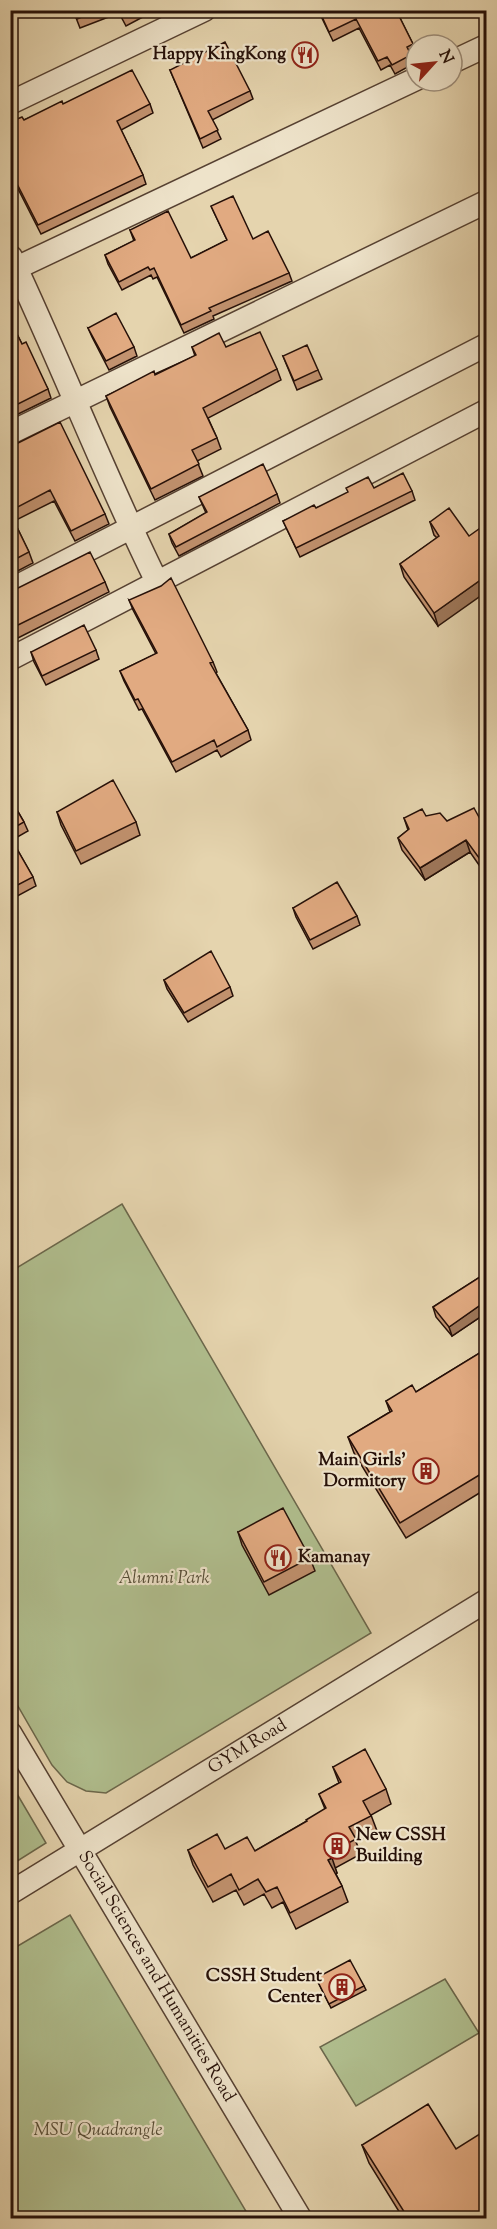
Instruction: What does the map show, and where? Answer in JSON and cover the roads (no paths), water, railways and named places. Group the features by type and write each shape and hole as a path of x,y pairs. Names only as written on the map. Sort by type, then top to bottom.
{"street":[{"path":"10,103 204,10"},
{"path":"464,56 486,46"},
{"path":"158,584 130,528 77,402 13,265 404,85"},
{"path":"10,433 486,202"},
{"path":"10,590 486,345"},
{"path":"10,659 158,584 486,411"},
{"name":"GYM Road","path":"10,1893 486,1601"},
{"name":"Social Sciences and Humanities Road","path":"10,1733 300,2218"}],"place":[{"name":"Happy KingKong","path":"305,55"},
{"name":"Main Girls' Dormitory","path":"426,1471"},
{"name":"Kamanay","path":"278,1558"},
{"name":"New CSSH Building","path":"337,1846"},
{"name":"CSSH Student Center","path":"342,1987"}],"park label":[{"name":"Alumni Park","path":"164,1579"},
{"name":"MSU Quadrangle","path":"98,2131"}]}
